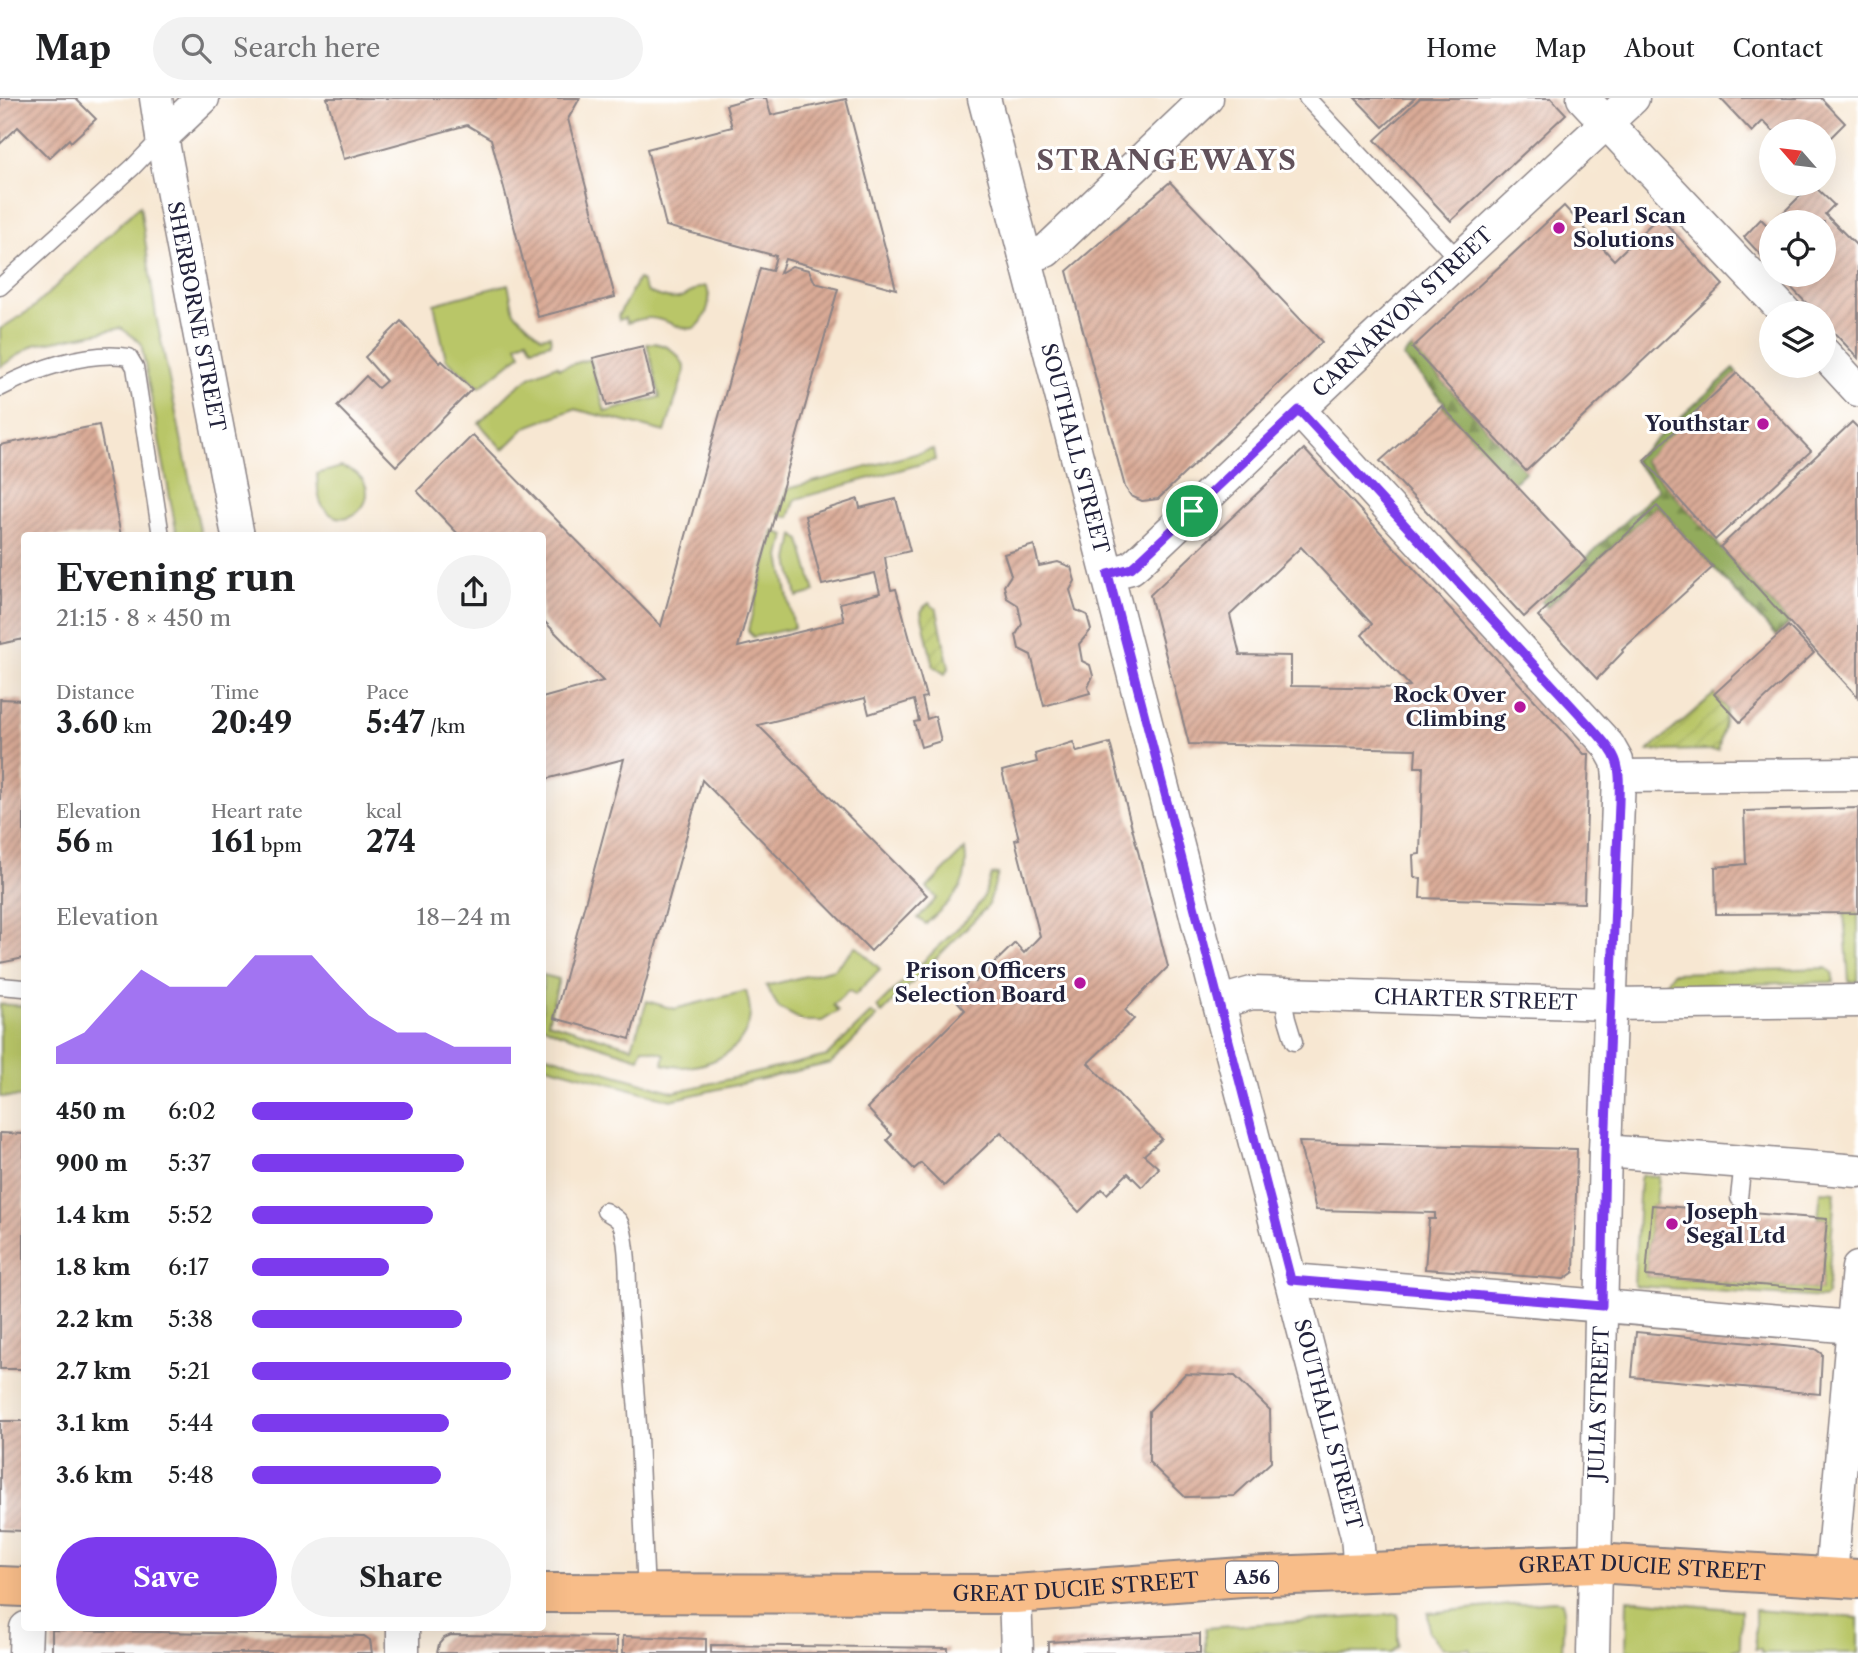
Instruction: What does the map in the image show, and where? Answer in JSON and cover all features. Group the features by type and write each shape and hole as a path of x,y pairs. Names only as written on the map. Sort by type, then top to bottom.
{"highway":[{"name":"GREAT DUCIE STREET","path":"546,1593 1015,1594 1242,1577 1595,1563 1844,1578"},
{"path":"0,1586 21,1587"}],"street":[{"name":"SHERBORNE STREET","path":"156,98 237,532"},
{"path":"162,136 203,98"},
{"name":"SOUTHALL STREET","path":"984,98 1357,1536 1360,1572"},
{"path":"1025,257 1046,250 1207,98"},
{"path":"1583,98 1775,301"},
{"name":"CARNARVON STREET","path":"1108,574 1131,568 1139,561 1633,98"},
{"path":"1836,367 1858,390"},
{"path":"1299,410 1608,745 1617,761 1619,776 1858,774"},
{"name":"JULIA STREET","path":"1593,1653 1605,1151 1619,776"},
{"name":"CHARTER STREET","path":"1220,1002 1252,993 1610,1004 1858,1001"},
{"path":"1605,1151 1858,1171"},
{"path":"1844,1578 1853,1327 1858,1268"},
{"path":"1291,1280 1853,1327"},
{"path":"1015,1594 1017,1653"},
{"path":"25,1653 26,1631"},
{"path":"403,1631 403,1653"}],"lane":[{"path":"1307,98 1459,260"},
{"path":"0,287 133,167 162,136"},
{"path":"0,388 25,374 67,361 115,355 129,357 135,366 160,532"},
{"path":"0,986 21,988"},
{"path":"1282,994 1294,1042"},
{"path":"1739,1198 1743,1162"},
{"path":"605,1211 618,1220 623,1232 628,1276 646,1594"}],"green space":[{"path":"140,205 156,316 200,532 176,532 141,343 121,328 34,345 0,367 0,329 33,308"},
{"path":"638,279 647,292 668,298 683,297 705,286 709,298 703,319 691,328 659,319 641,319 627,323 625,318 619,320 618,316"},
{"path":"508,284 514,312 541,337 550,335 551,343 532,348 527,339 517,345 521,354 480,387 446,359 434,304"},
{"path":"654,343 674,352 681,359 685,370 665,432 574,409 526,427 503,450 479,423 531,376 557,365 559,368 590,359 605,412 660,397 647,344"},
{"path":"1412,348 1526,471 1513,483 1442,406 1445,403 1403,357"},
{"path":"1734,369 1737,373 1644,461 1790,623 1776,636 1657,506 1547,607 1541,601 1659,489 1633,460"},
{"path":"933,449 935,460 796,499 789,517 779,515 787,489"},
{"path":"341,467 356,473 364,483 367,493 359,510 342,518 332,515 323,507 317,474"},
{"path":"774,531 785,535 780,557 794,628 753,637 748,630"},
{"path":"794,535 800,540 815,592 797,597 789,560"},
{"path":"929,603 937,610 949,667 945,674 933,666 921,612"},
{"path":"1714,694 1727,709 1718,750 1648,751"},
{"path":"965,849 966,863 962,884 951,900 926,924 918,918 937,898 927,888"},
{"path":"998,874 988,906 882,1013 877,1007 972,914 984,896 991,875"},
{"path":"1844,913 1858,913 1858,981 1849,982"},
{"path":"856,946 880,969 855,995 849,990 833,1005 838,1011 822,1021 803,1021 779,1008 766,986 834,969"},
{"path":"1826,968 1832,972 1834,982 1664,986 1672,973"},
{"path":"546,976 559,979 548,1022 632,1047 647,1001 674,1009 746,991 750,1010 741,1040 731,1050 705,1064 691,1066 663,1064 665,1054 643,1048 639,1058 546,1027"},
{"path":"0,1004 21,1006 21,1097 0,1097"},
{"path":"871,1013 877,1017 831,1063 671,1100 546,1066 546,1055 674,1092 827,1056"},
{"path":"1642,1175 1659,1176 1656,1205 1652,1205 1646,1276 1821,1290 1827,1219 1818,1218 1821,1191 1835,1192 1827,1295 1824,1298 1636,1286 1634,1284"},
{"path":"1627,1599 1741,1610 1740,1649 1733,1649 1732,1653 1626,1651"},
{"path":"1562,1602 1564,1610 1562,1653 1470,1653 1470,1648 1443,1648 1428,1632 1428,1613"},
{"path":"1755,1610 1858,1618 1858,1653 1761,1653 1761,1649 1755,1649"},
{"path":"1398,1614 1398,1646 1391,1653 1205,1653 1205,1628"}],"building":[{"path":"0,98 75,98 96,119 49,158 18,127 0,144"},
{"path":"327,98 580,98 568,119 615,297 538,317 491,139 467,125 344,159"},
{"path":"751,98 766,98 771,115 846,99 896,289 785,259 780,273 792,266 809,270 815,283 838,289 738,647 844,621 840,603 880,593 875,573 822,585 805,516 858,499 860,508 896,499 910,551 885,557 887,571 891,590 896,589 926,697 922,698 927,719 935,716 941,741 921,747 914,722 919,721 914,700 869,714 865,698 758,725 927,895 871,951 702,780 630,1039 554,1018 624,759 546,779 546,697 603,681 546,623 546,532 456,532 417,491 473,435 661,626 760,268 772,271 776,256 666,226 647,149 732,127 726,105"},
{"path":"1355,98 1415,98 1383,127"},
{"path":"1420,98 1551,98 1566,114 1451,221 1375,140"},
{"path":"1720,98 1821,98 1845,123 1836,132 1836,119 1759,119 1759,125 1752,132"},
{"path":"1170,182 1322,342 1158,499 1142,501 1131,496 1125,487 1067,271"},
{"path":"1800,196 1825,196 1834,205 1829,210 1786,210"},
{"path":"1564,206 1614,260 1659,216 1723,285 1526,471 1412,348"},
{"path":"1759,221 1759,253 1744,237"},
{"path":"1836,225 1858,247 1858,358 1836,335 1836,301 1804,301 1791,287 1836,287"},
{"path":"401,321 440,363 442,361 472,389 396,466 337,406 366,376 378,388 386,381 365,357"},
{"path":"643,346 654,393 607,406 593,358"},
{"path":"1737,373 1811,451 1715,540 1644,460"},
{"path":"1442,406 1586,560 1524,617 1380,461"},
{"path":"1852,422 1858,428 1858,697 1720,547"},
{"path":"99,425 120,532 21,532 21,640 0,644 0,445"},
{"path":"1304,449 1584,754 1589,754 1584,903 1420,898 1421,878 1414,877 1413,855 1420,854 1423,767 1415,767 1416,749 1189,744 1150,595","holes":["1301,547 1372,624 1362,635 1410,686 1291,686 1291,656 1240,655 1230,615"]},
{"path":"1657,506 1713,567 1622,650 1597,679 1538,616"},
{"path":"1034,545 1039,566 1058,562 1071,567 1075,581 1070,590 1076,610 1087,615 1091,630 1079,644 1082,661 1090,665 1093,676 1088,687 1090,693 1044,706 1031,655 1019,649 1016,635 1022,624 1018,605 1007,598 1004,586 1011,575 1004,554"},
{"path":"1788,626 1814,653 1740,722 1714,694"},
{"path":"0,699 21,700 21,959 0,963"},
{"path":"1073,742 1077,752 1110,743 1168,967 1125,1010 1134,1019 1088,1063 1162,1139 1144,1155 1159,1168 1142,1187 1128,1173 1107,1194 1102,1189 1079,1212 1001,1132 944,1186 921,1163 914,1169 887,1140 892,1135 867,1108 965,1010 953,996 972,978 975,982 1015,943 1024,953 1040,936 1015,840 1019,839 1002,771 1037,762 1035,754"},
{"path":"1858,808 1858,913 1716,914 1715,867 1746,864 1744,811"},
{"path":"0,1133 21,1134 21,1369 0,1369"},
{"path":"1299,1142 1577,1149 1574,1272 1564,1279 1425,1269 1429,1219 1435,1219 1435,1213 1316,1210"},
{"path":"1652,1205 1827,1219 1821,1290 1646,1276"},
{"path":"1636,1332 1815,1349 1822,1354 1820,1394 1632,1377"},
{"path":"1185,1374 1235,1376 1270,1410 1271,1462 1234,1496 1185,1497 1149,1462 1149,1411"},
{"path":"0,1421 21,1421 21,1531 0,1530"},
{"path":"52,1631 104,1631 364,1636 370,1640 372,1653 52,1653"},
{"path":"1200,1634 1200,1653 1048,1653 1048,1642"},
{"path":"451,1635 617,1637 617,1653 437,1653 439,1644"},
{"path":"623,1636 706,1639 706,1653 623,1653"},
{"path":"711,1645 948,1648 948,1653 711,1653"}],"place":[{"name":"Pearl Scan Solutions","path":"1559,228"},
{"name":"Youthstar","path":"1763,424"},
{"name":"Rock Over Climbing","path":"1520,707"},
{"name":"Prison Officers Selection Board","path":"1080,983"},
{"name":"Joseph Segal Ltd","path":"1672,1224"}],"district":[{"name":"STRANGEWAYS","path":"1167,160"}],"route":[{"path":"1299,410 1614,753 1619,776 1602,1306 1291,1280 1108,574 1131,568 1192,511 1299,410"}]}
